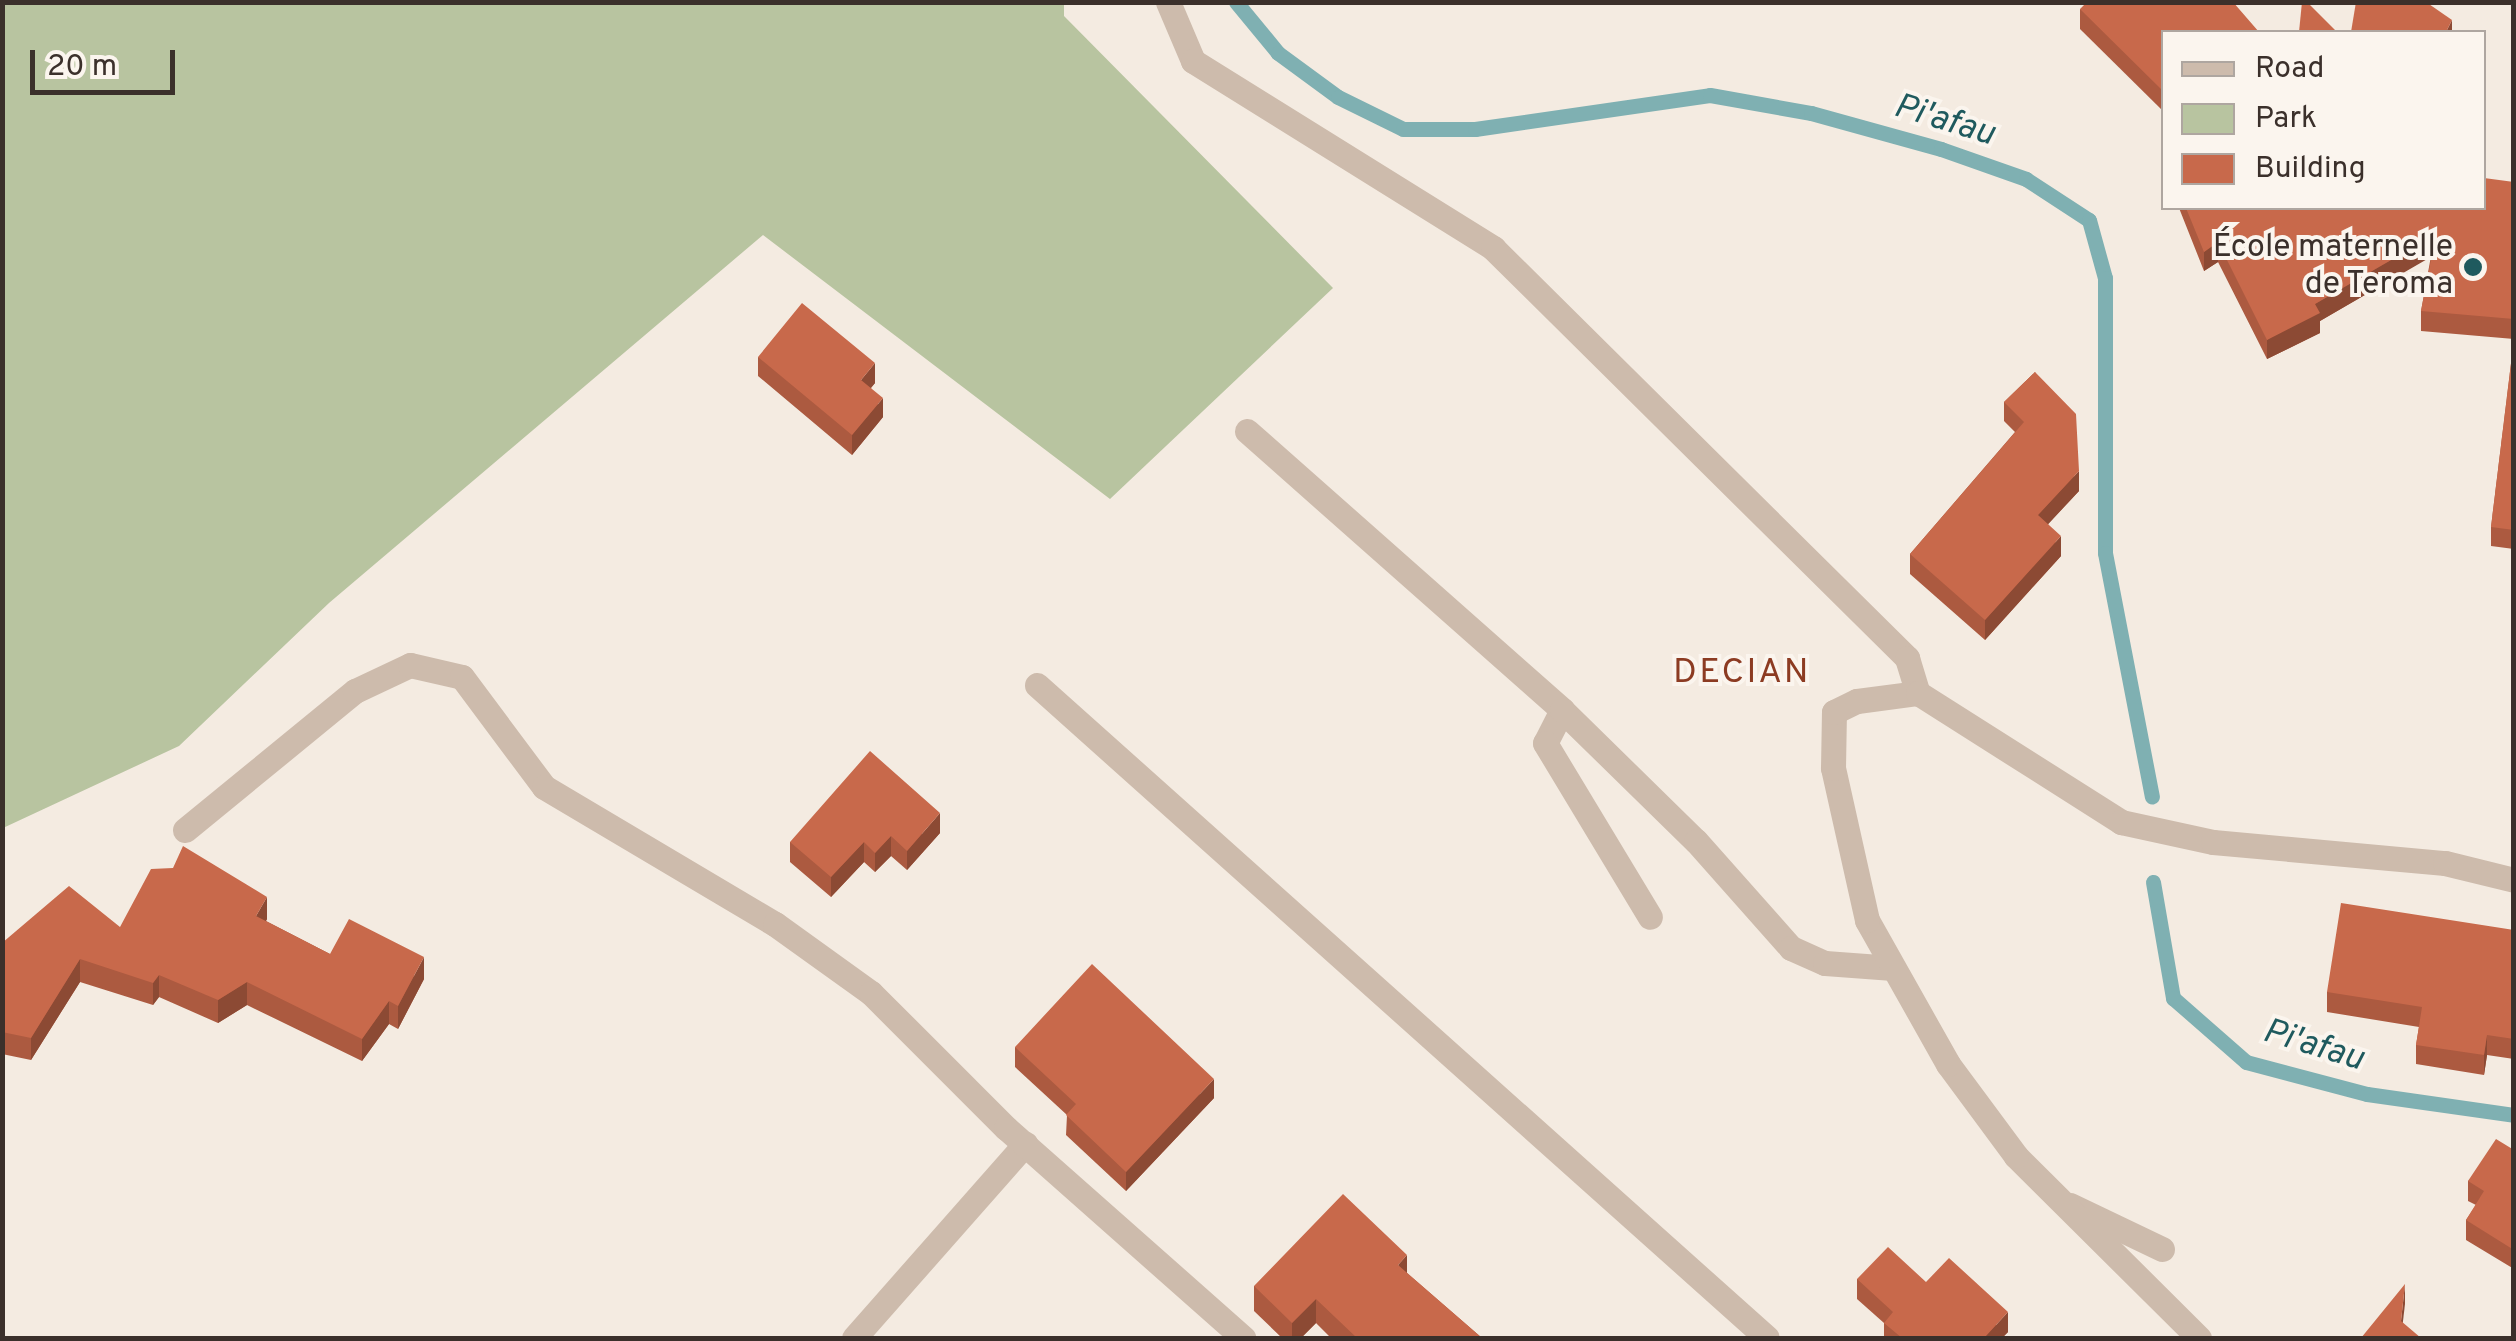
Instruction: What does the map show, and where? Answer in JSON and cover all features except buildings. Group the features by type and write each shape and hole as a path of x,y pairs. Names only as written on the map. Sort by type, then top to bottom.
{"street":[{"path":"1168,2 1193,61 1493,248 1907,658 1918,694"},
{"path":"1247,431 1562,710 1696,841 1791,948 1825,963 1893,968"},
{"path":"185,830 355,691 410,665 462,676 544,787 775,924 870,993 1025,1144 1241,1338"},
{"path":"1037,685 1767,1338"},
{"path":"2200,1338 2016,1156 1948,1064 1893,968 1862,902 1833,768 1834,712 1857,701 1918,694 2121,822 2213,842 2445,863 2514,880"},
{"path":"1562,710 1545,743 1650,917"},
{"path":"854,1338 1025,1144"},
{"path":"2066,1203 2162,1248"}],"green space":[{"path":"2,3 1064,3 1064,16 1333,288 1110,499 763,235 329,603 179,746 3,828"}],"waterway":[{"name":"Pi'afau","path":"1236,2 1278,53 1338,97 1403,129 1475,129 1710,95 1811,113 1941,149 2026,179 2089,220 2105,278 2105,553 2152,796"},
{"name":"Pi'afau","path":"2153,882 2173,998 2246,1062 2367,1094 2514,1115"}],"place":[{"name":"École maternelle de Teroma","path":"2473,267"}],"district":[{"name":"DECIAN","path":"1742,673"}]}
